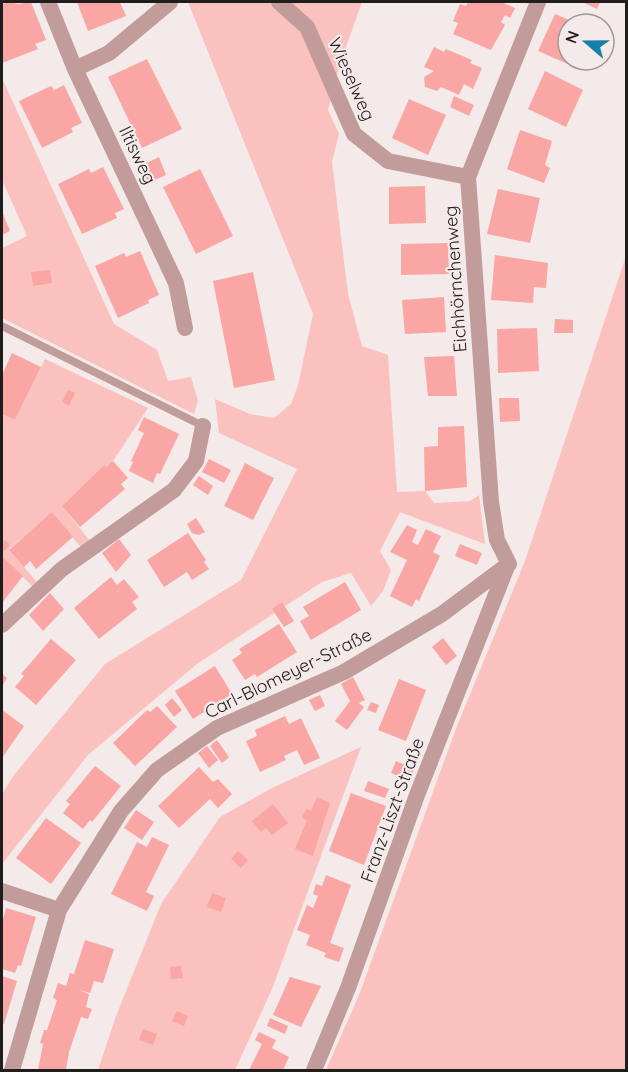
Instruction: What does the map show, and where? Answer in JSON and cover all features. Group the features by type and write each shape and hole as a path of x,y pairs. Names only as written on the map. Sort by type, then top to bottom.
{"street":[{"name":"Iltisweg","path":"48,2 75,69 176,283 185,328"},
{"path":"75,69 109,52 170,2"},
{"name":"Wieselweg","path":"279,2 307,27 354,134 388,161 468,177"},
{"name":"Eichhörnchenweg","path":"509,564 497,540 491,502 468,177 538,2"},
{"path":"2,625 62,569 174,490 196,461 203,426"},
{"name":"Carl-Blomeyer-Straße","path":"12,1071 59,910 121,811 157,770 217,728 344,672 432,620 509,564"},
{"name":"Franz-Liszt-Straße","path":"314,1071 348,988 417,795 509,564"},
{"path":"2,891 59,910"}],"lane":[{"path":"2,326 203,426"}],"shaded area":[{"path":"188,2 362,2 340,64 328,110 339,134 332,162 348,294 362,346 388,355 397,492 425,491 434,503 470,501 479,495 485,544 400,512 380,551 391,570 383,591 371,606 351,573 322,582 197,664 88,755 2,864 2,794 14,775 105,664 241,580 297,469 219,433 215,399 250,414 274,418 291,404 298,385 313,314"},
{"path":"2,78 114,324 157,350 168,381 191,377 198,401 194,414 2,318 2,248 27,236 2,180"},
{"path":"626,256 626,1070 326,1070 359,995 457,726 525,561"},
{"path":"45,359 148,408 113,461 106,467 104,465 62,506 94,546 85,552 52,513 9,549 40,586 36,590 2,556 2,414 15,420"},
{"path":"361,747 272,989 235,1070 98,1070 116,1016 161,904 220,817 272,788"}],"building":[{"path":"9,2 18,4 31,2 46,40 35,44 38,49 2,63 2,4"},
{"path":"77,2 120,2 126,16 88,31"},
{"path":"468,2 501,2 515,8 510,18 505,15 501,22 505,25 491,50 453,34 458,23 453,21 460,4 466,6"},
{"path":"582,2 600,2 597,9"},
{"path":"555,14 556,14 556,59 538,51"},
{"path":"434,47 444,52 446,49 472,60 470,63 482,68 473,89 464,84 459,95 441,87 437,91 425,87 424,77 434,71 424,67"},
{"path":"147,59 182,129 142,148 108,77"},
{"path":"545,71 583,90 566,127 528,109"},
{"path":"64,85 82,123 71,128 73,132 42,148 19,101 51,86 54,90"},
{"path":"454,96 474,105 469,116 450,107"},
{"path":"409,99 446,115 428,155 392,138"},
{"path":"520,130 552,141 545,165 550,168 544,183 507,169"},
{"path":"159,157 166,175 148,183 141,166"},
{"path":"103,167 124,209 115,213 117,218 82,234 58,184 89,169 91,173"},
{"path":"200,169 233,236 196,254 163,187"},
{"path":"425,186 426,223 389,224 389,187"},
{"path":"498,189 540,198 530,243 487,234"},
{"path":"2,211 10,231 2,235"},
{"path":"448,243 449,274 401,275 401,244"},
{"path":"140,251 159,295 148,300 149,303 118,318 95,266 124,253 126,257"},
{"path":"495,255 548,263 546,288 534,287 533,303 491,300"},
{"path":"50,270 52,283 33,286 31,272"},
{"path":"253,272 275,380 234,388 213,281"},
{"path":"444,297 446,332 405,334 402,300"},
{"path":"555,319 573,320 573,333 554,333"},
{"path":"537,328 539,371 498,373 497,329"},
{"path":"12,353 41,367 15,420 2,414 2,375"},
{"path":"454,356 457,396 428,396 424,357"},
{"path":"68,390 75,393 69,406 62,402"},
{"path":"499,398 519,398 520,421 500,422"},
{"path":"144,417 179,434 160,474 157,473 153,483 129,471 133,462 131,461 144,433 138,430"},
{"path":"464,426 467,487 425,491 424,447 438,446 438,427"},
{"path":"209,459 231,470 224,483 202,472"},
{"path":"113,461 128,478 121,484 125,489 80,527 62,506 104,465 106,467"},
{"path":"245,463 274,478 253,520 224,506"},
{"path":"199,476 213,486 208,495 193,485"},
{"path":"52,512 73,537 36,569 30,561 24,567 9,550"},
{"path":"196,518 205,532 199,535 192,533 187,524"},
{"path":"407,525 417,530 412,542 418,545 426,529 441,536 433,552 440,556 419,601 416,599 412,607 390,596 407,560 390,552"},
{"path":"188,533 206,560 204,562 209,569 192,580 187,572 164,587 147,560"},
{"path":"119,539 131,555 116,572 102,553"},
{"path":"5,540 10,545 4,551 2,543"},
{"path":"460,544 482,553 477,565 455,556"},
{"path":"2,556 23,576 2,603"},
{"path":"111,577 117,585 124,579 139,597 132,602 137,609 99,639 74,608"},
{"path":"345,582 361,610 311,640 300,621 309,616 303,607"},
{"path":"50,593 64,609 43,631 29,615"},
{"path":"282,602 294,621 284,627 272,609"},
{"path":"279,624 297,652 257,677 255,674 245,680 232,660 242,653 239,649"},
{"path":"443,638 457,656 446,665 432,647"},
{"path":"51,639 76,660 36,705 15,687 24,676 21,674"},
{"path":"215,666 232,694 193,719 175,691"},
{"path":"2,674 7,678 2,686"},
{"path":"353,677 365,700 359,703 364,707 347,730 335,721 350,701 341,684"},
{"path":"399,679 426,690 406,741 378,730"},
{"path":"320,695 325,706 315,711 309,700"},
{"path":"172,698 182,710 174,717 165,705"},
{"path":"371,702 379,705 376,713 367,710"},
{"path":"157,706 177,727 135,766 113,743 147,710 150,712"},
{"path":"2,710 24,726 2,758"},
{"path":"285,716 289,724 301,718 320,758 304,765 297,750 284,756 286,760 260,772 246,741 257,736 255,730"},
{"path":"217,740 229,757 222,763 210,746"},
{"path":"207,746 218,760 209,768 198,753"},
{"path":"396,761 414,769 410,781 391,773"},
{"path":"95,766 121,786 92,822 90,820 83,829 63,813 70,804 66,801"},
{"path":"199,767 213,782 218,779 232,794 218,808 210,799 179,828 158,806"},
{"path":"368,781 389,789 385,798 364,791"},
{"path":"351,793 386,806 364,865 329,851"},
{"path":"317,797 330,803 313,856 295,849 307,820 302,818 306,809 311,811"},
{"path":"273,804 288,823 272,835 266,828 261,832 252,821"},
{"path":"136,810 154,822 142,840 124,828"},
{"path":"46,818 81,843 51,884 16,858"},
{"path":"152,837 169,845 146,892 154,896 147,911 111,894 137,842 147,847"},
{"path":"238,851 248,860 241,868 231,859"},
{"path":"326,875 351,885 330,943 344,948 339,962 324,957 326,953 306,945 310,935 297,930 307,905 313,908 318,896 313,894 316,884 322,886"},
{"path":"212,893 226,898 221,912 207,907"},
{"path":"6,908 36,917 21,966 18,965 15,973 2,969 2,923"},
{"path":"85,940 114,949 103,983 94,981 90,993 79,990 89,994 86,1007 92,1009 88,1019 81,1017 69,1052 66,1070 38,1070 43,1044 40,1043 57,1000 53,998 58,983 66,986 70,973 74,974"},
{"path":"181,966 183,978 171,979 170,967"},
{"path":"2,976 17,981 4,1024 2,1024"},
{"path":"290,977 321,986 301,1027 273,1015"},
{"path":"177,1011 188,1016 184,1026 172,1021"},
{"path":"270,1018 288,1026 285,1034 267,1026"},
{"path":"143,1029 157,1034 153,1045 139,1040"},
{"path":"259,1032 276,1040 272,1048 289,1057 283,1070 249,1070 262,1044 255,1040"}]}
